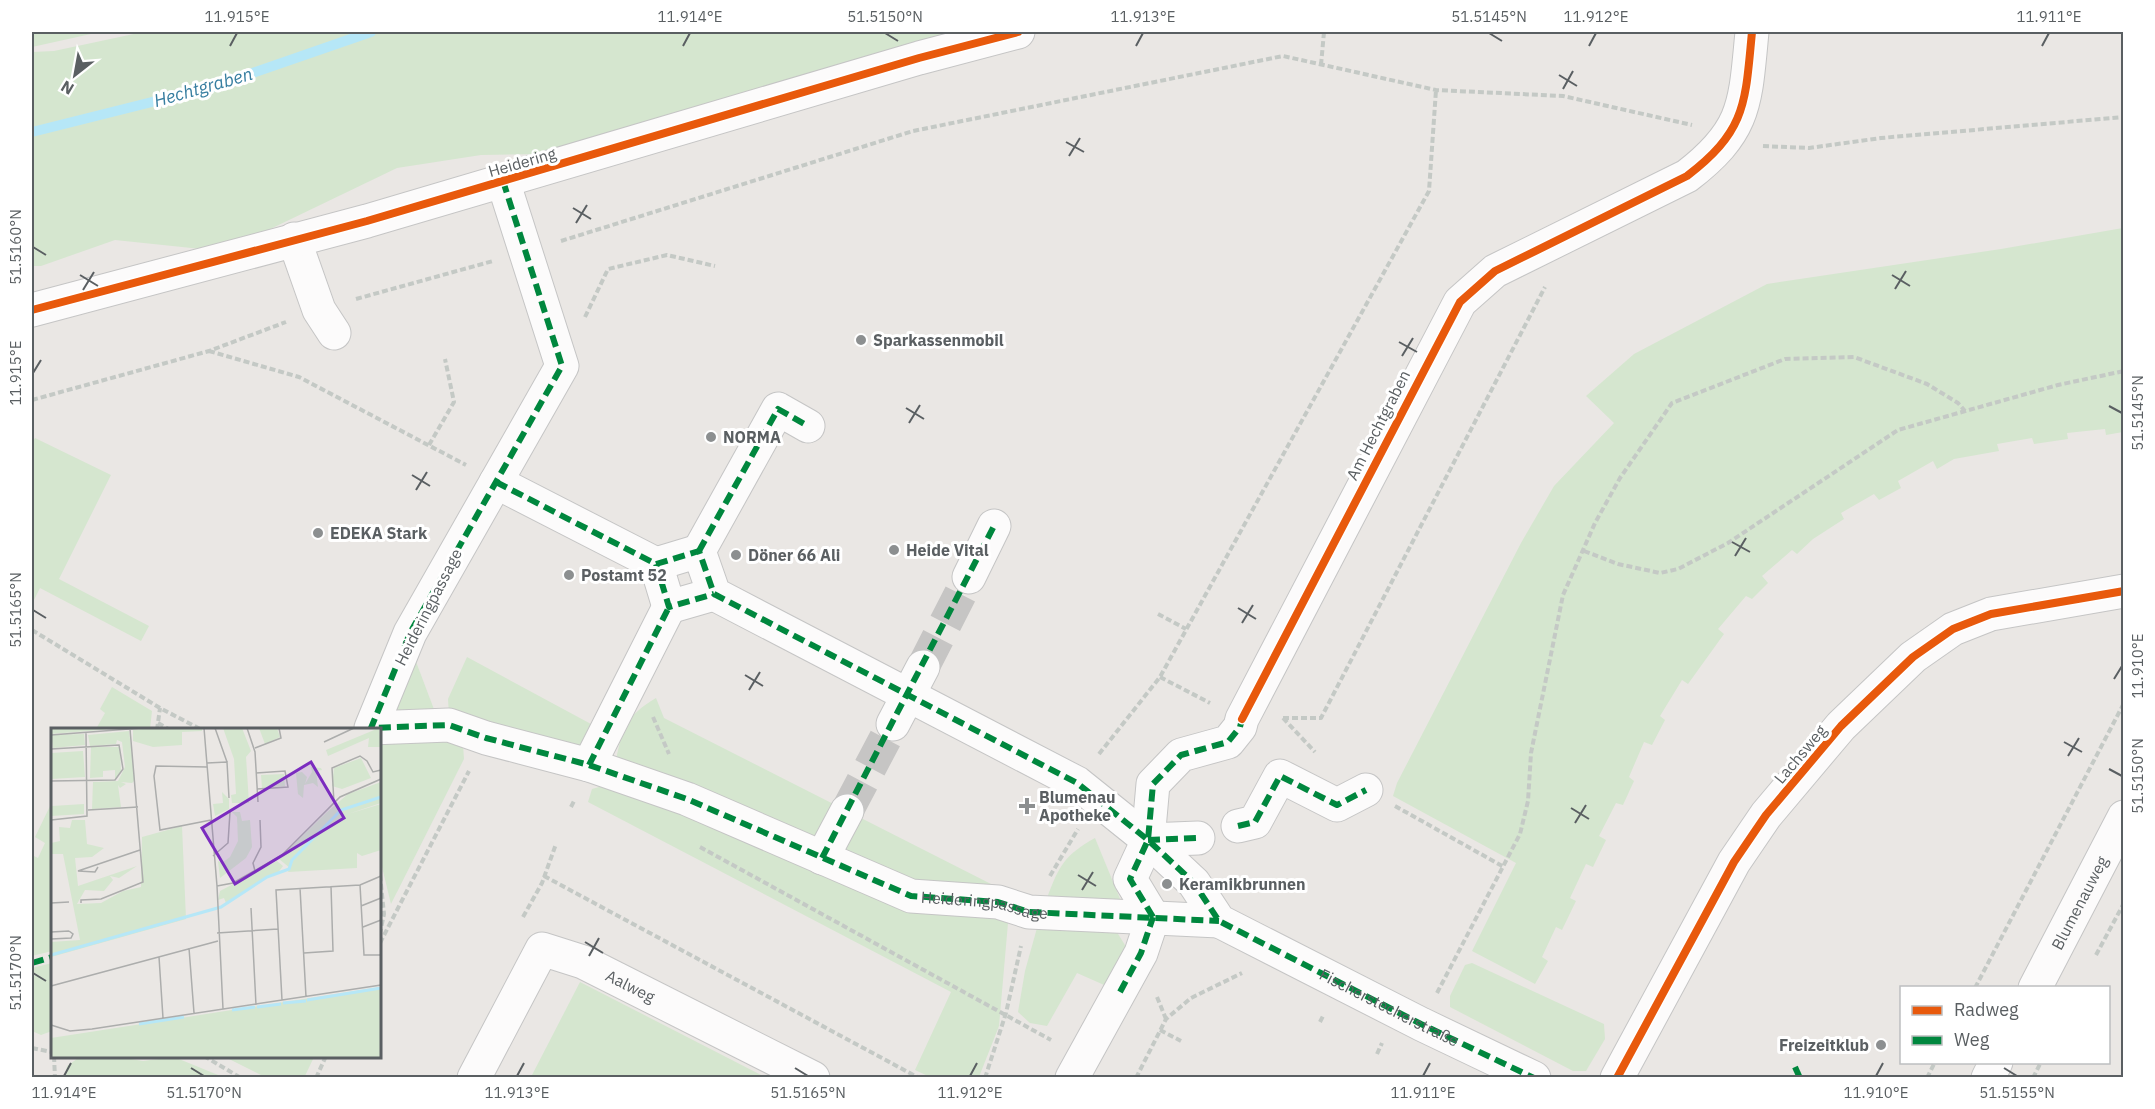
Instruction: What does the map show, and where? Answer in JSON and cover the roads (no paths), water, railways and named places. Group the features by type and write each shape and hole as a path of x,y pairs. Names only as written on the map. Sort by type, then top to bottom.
{"street":[{"name":"Heidering","path":"32,310 503,181 919,58 1018,32"},
{"name":"Am Hechtgraben","path":"1148,840 1153,784 1181,755 1228,742 1240,727 1242,719 1460,302 1495,271 1687,177 1714,156 1724,144 1742,110 1752,32"},
{"name":"Heideringpassage","path":"503,181 562,366 410,633 370,728 449,724 486,738 589,765 687,799 911,896 998,902 1029,912 1153,917 1245,935"},
{"path":"294,239 327,321"},
{"path":"496,482 656,564 699,551 778,409 808,426"},
{"path":"969,577 994,526"},
{"path":"699,551 714,594"},
{"path":"589,765 669,607 656,564"},
{"name":"Lachsweg","path":"1617,1077 1734,862 1766,815 1857,711 1913,657 1953,629 1991,614 2124,591"},
{"path":"669,607 714,594 916,681 1077,783 1148,840 1245,935"},
{"path":"893,723 916,681"},
{"path":"1251,826 1280,776 1337,805 1366,790"},
{"path":"822,858 847,811"},
{"name":"Blumenauweg","path":"2036,986 2124,817"},
{"path":"1148,840 1198,838"},
{"path":"1078,1068 1141,953 1153,917 1130,879 1148,840"},
{"name":"Fischerstecherstraße","path":"1245,935 1421,1024 1534,1077"},
{"name":"Aalweg","path":"474,1077 542,950 583,962 813,1077"}],"waterway":[{"name":"Hechtgraben","path":"32,132 212,87 371,32"}],"tunnel":[{"path":"923,667 969,577"},
{"path":"847,811 893,724"}],"place":[{"name":"Sparkassenmobil","path":"861,340"},
{"name":"NORMA","path":"711,437"},
{"name":"EDEKA Stark","path":"318,533"},
{"name":"Heide Vital","path":"894,550"},
{"name":"Döner 66 Ali","path":"736,555"},
{"name":"Postamt 52","path":"569,575"},
{"name":"Blumenau Apotheke","path":"1027,806"},
{"name":"Keramikbrunnen","path":"1167,884"},
{"name":"Freizeitklub","path":"1881,1045"}]}
